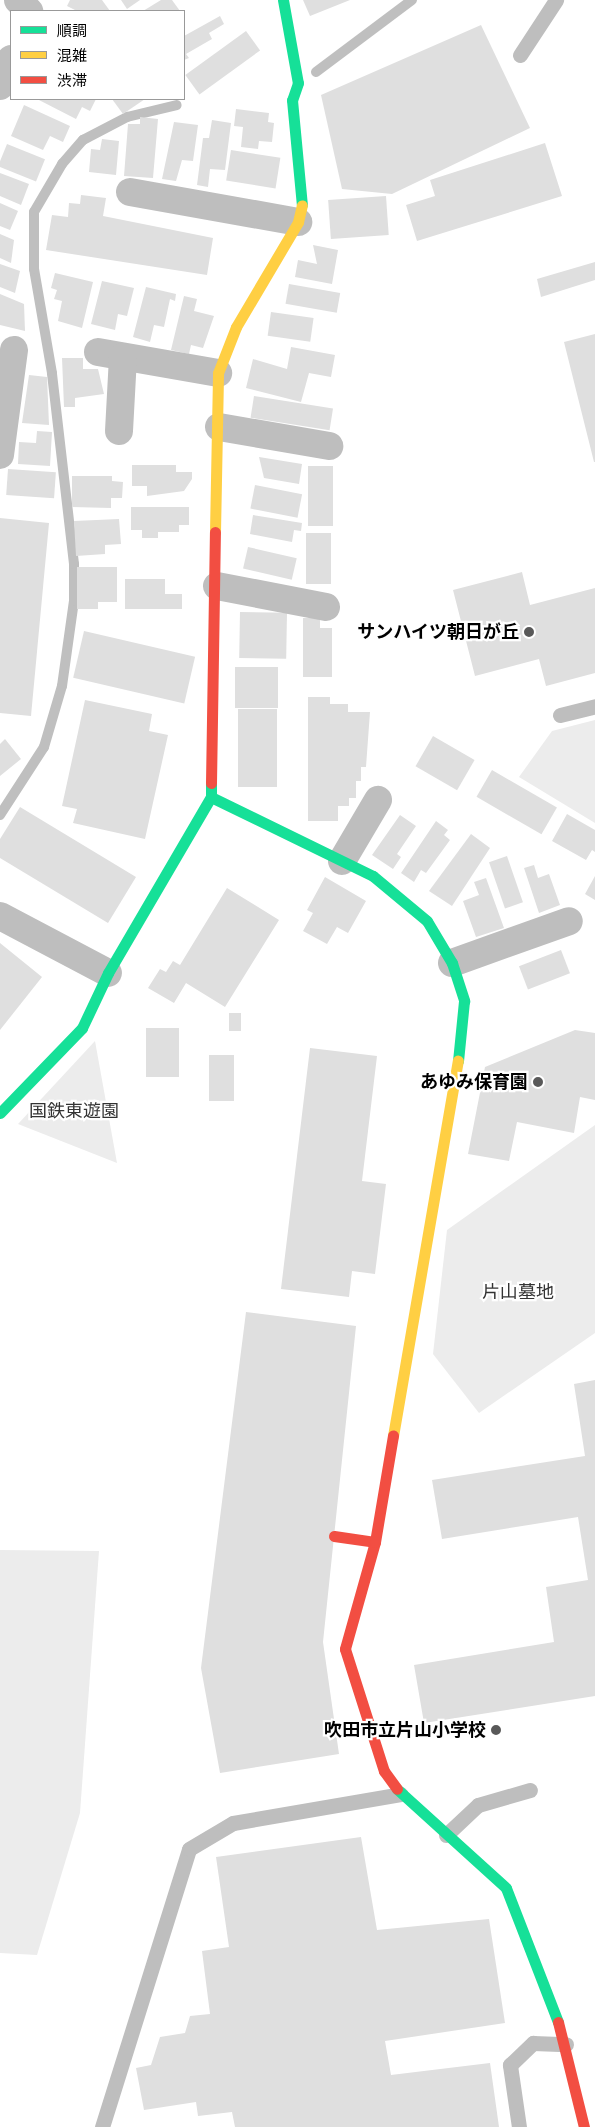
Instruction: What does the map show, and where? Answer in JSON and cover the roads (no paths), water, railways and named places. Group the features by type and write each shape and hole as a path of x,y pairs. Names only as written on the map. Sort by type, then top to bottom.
{"street":[{"path":"18,0 29,10"},
{"path":"31,10 39,0"},
{"path":"0,1113 82,1028 108,973 211,797 217,586 218,373 236,327 298,222 303,192 292,100 298,84 282,0"},
{"path":"0,86 10,61"},
{"path":"130,192 298,222"},
{"path":"0,456 16,350"},
{"path":"119,431 110,355 218,373"},
{"path":"219,427 329,446"},
{"path":"217,586 326,607"},
{"path":"211,797 373,876 427,921 452,963 464,1001 462,1042 374,1542 345,1648 384,1771 401,1794 506,1888 566,2044 584,2127"},
{"path":"342,861 378,800"},
{"path":"0,916 108,973"},
{"path":"452,963 569,921"},
{"path":"334,1536 374,1542"}],"lane":[{"path":"520,55 556,0"},
{"path":"560,715 595,706"},
{"path":"446,1834 478,1805 530,1790"},
{"path":"102,2127 189,1849 233,1823 401,1794"},
{"path":"519,2127 510,2065 533,2043 566,2044"}],"waterway":[{"path":"316,72 412,0"},
{"path":"0,815 44,747 62,686 74,601 74,564 52,373 34,269 34,212 62,164 83,140 127,117 177,105"}],"place":[{"name":"サンハイツ朝日が丘","path":"529,632"},
{"name":"あゆみ保育園","path":"538,1082"},
{"name":"吹田市立片山小学校","path":"496,1730"}],"park label":[{"name":"国鉄東遊園","path":"74,1111"},
{"name":"片山墓地","path":"518,1292"}]}
